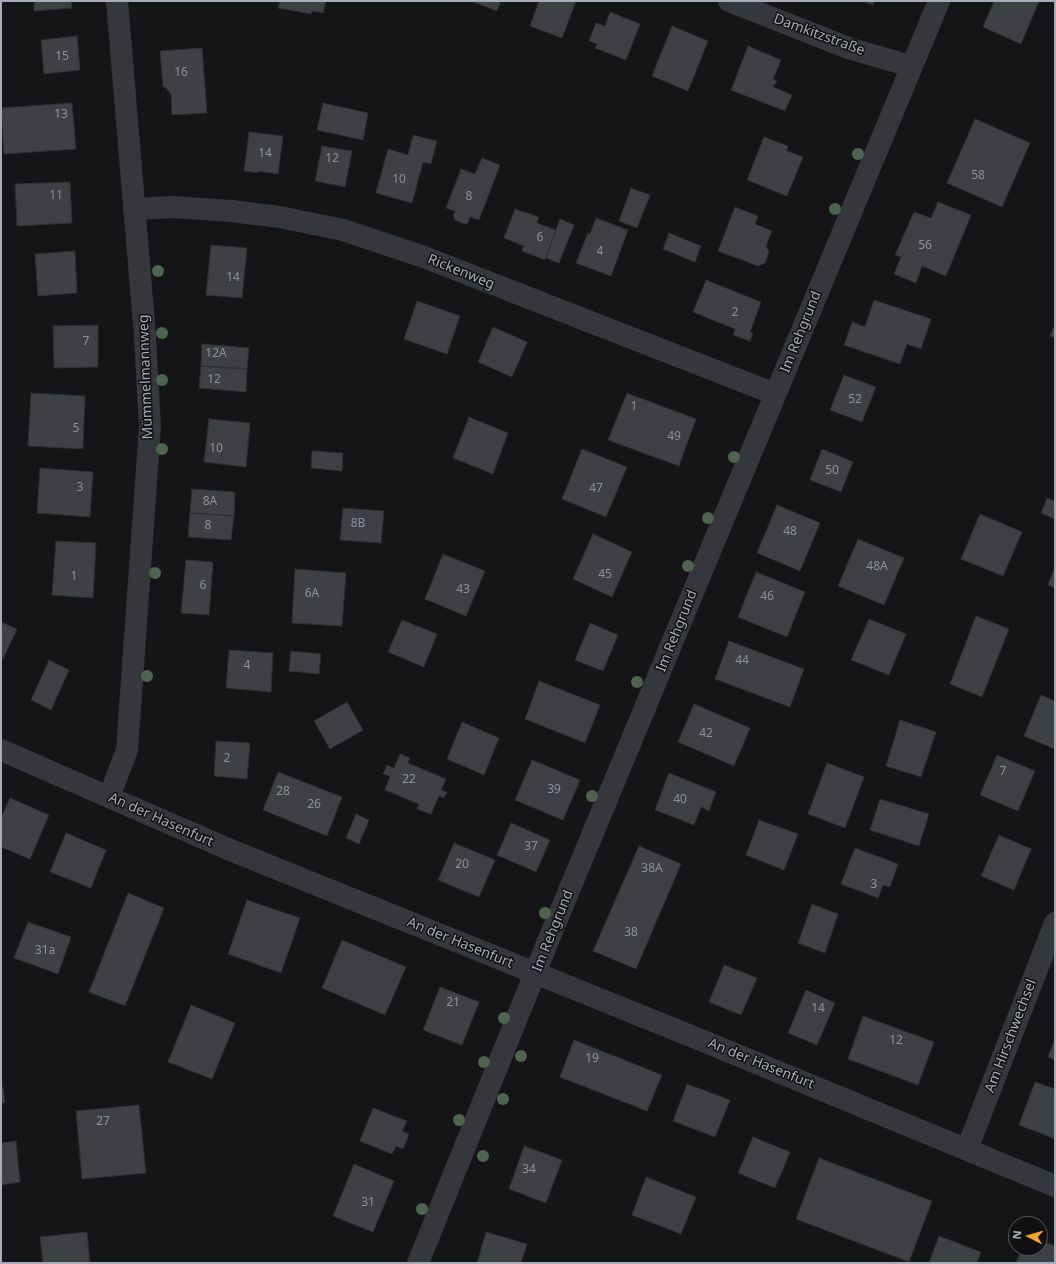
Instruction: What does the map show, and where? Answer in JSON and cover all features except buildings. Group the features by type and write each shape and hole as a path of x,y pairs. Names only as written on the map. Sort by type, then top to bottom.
{"street":[{"name":"Mümmelmannweg","path":"109,797 127,750 150,427 145,336 117,1"},
{"name":"Damkitzstraße","path":"729,1 851,49 911,66"},
{"name":"Im Rehgrund","path":"418,1263 536,973 550,934 939,1"},
{"name":"Rickenweg","path":"134,209 173,207 231,210 280,217 343,230 424,257 776,394"},
{"name":"An der Hasenfurt","path":"1,750 228,849 696,1038 1055,1186"},
{"name":"Am Hirschwechsel","path":"967,1149 1055,923"}]}
